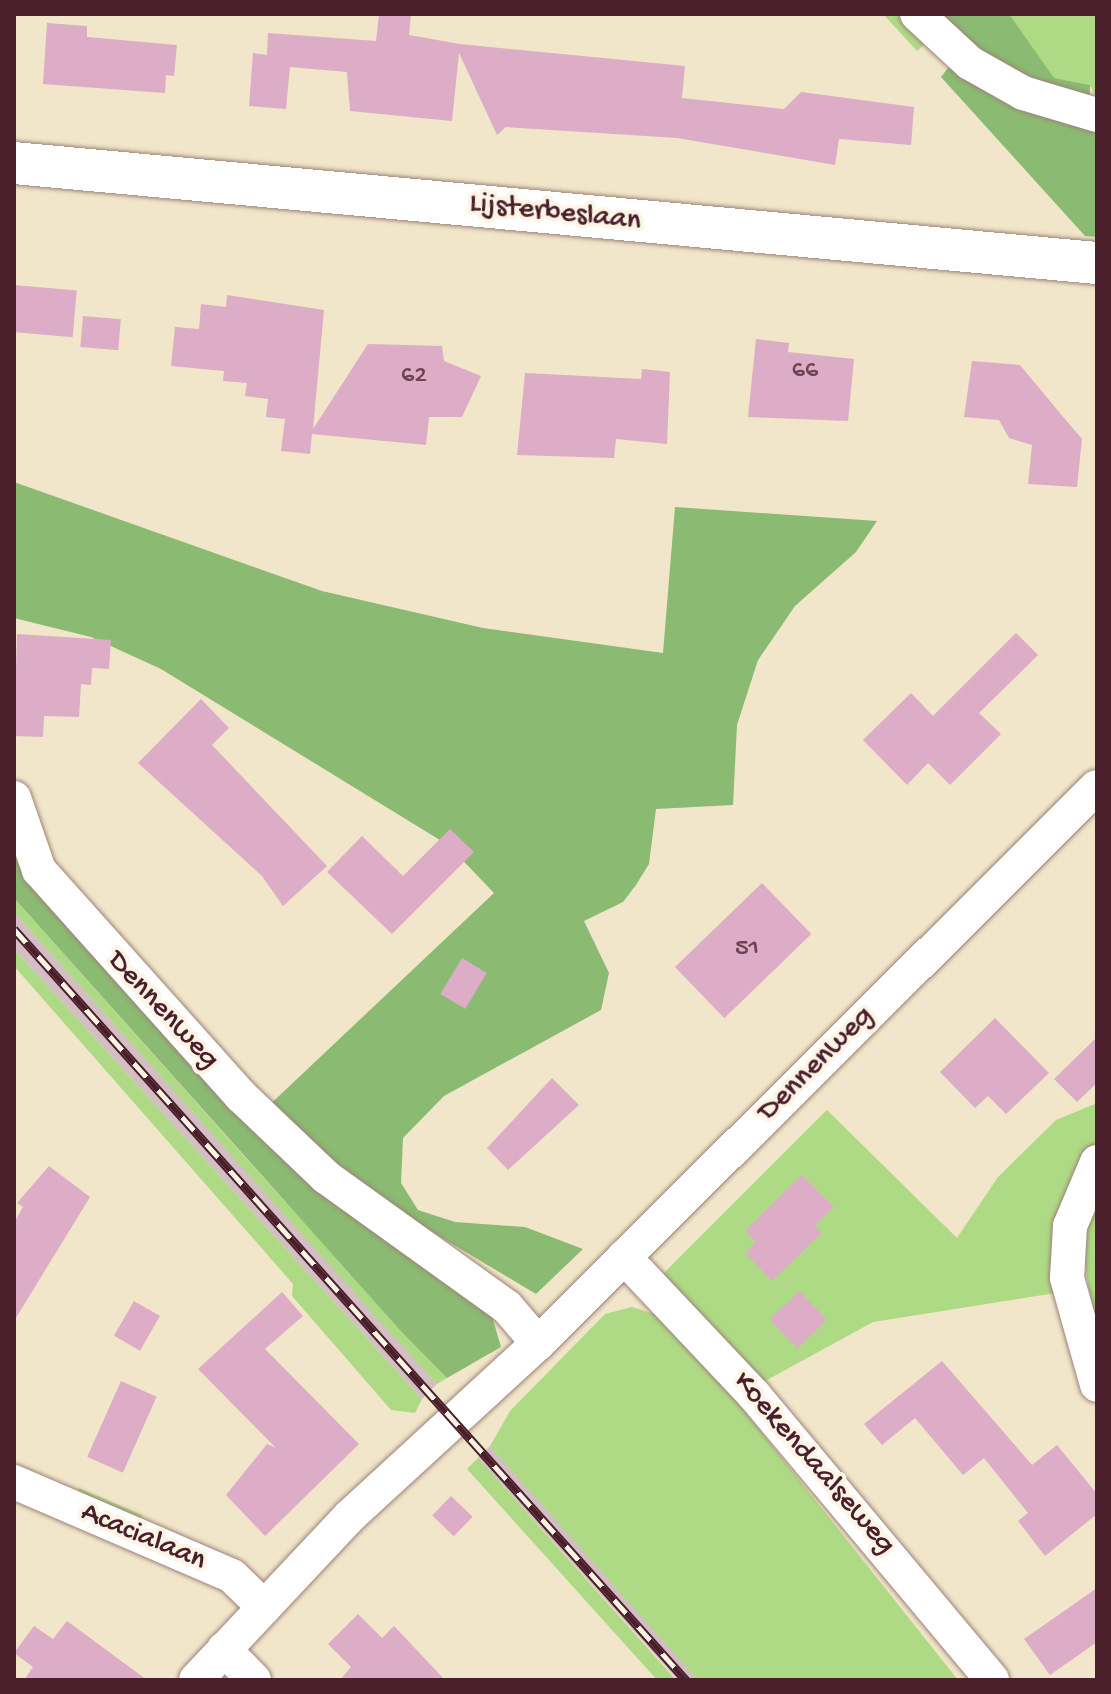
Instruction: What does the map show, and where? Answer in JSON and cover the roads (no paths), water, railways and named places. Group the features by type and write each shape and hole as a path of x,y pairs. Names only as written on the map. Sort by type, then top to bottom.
{"street":[{"path":"917,14 970,63 1023,93 1097,115"},
{"name":"Lijsterbeslaan","path":"14,163 1097,263"},
{"name":"Dennenweg","path":"196,1680 350,1516 538,1343 1097,787"},
{"name":"Dennenweg","path":"14,798 39,870 241,1096 326,1177 507,1307 538,1343"},
{"path":"1097,1162 1070,1226 1067,1278 1097,1385"},
{"name":"Koekendaalseweg","path":"624,1257 754,1395 992,1680"},
{"name":"Acacialaan","path":"14,1482 232,1576 264,1607"},
{"path":"224,1649 254,1680"}],"railway":[{"path":"14,929 686,1680"}]}
